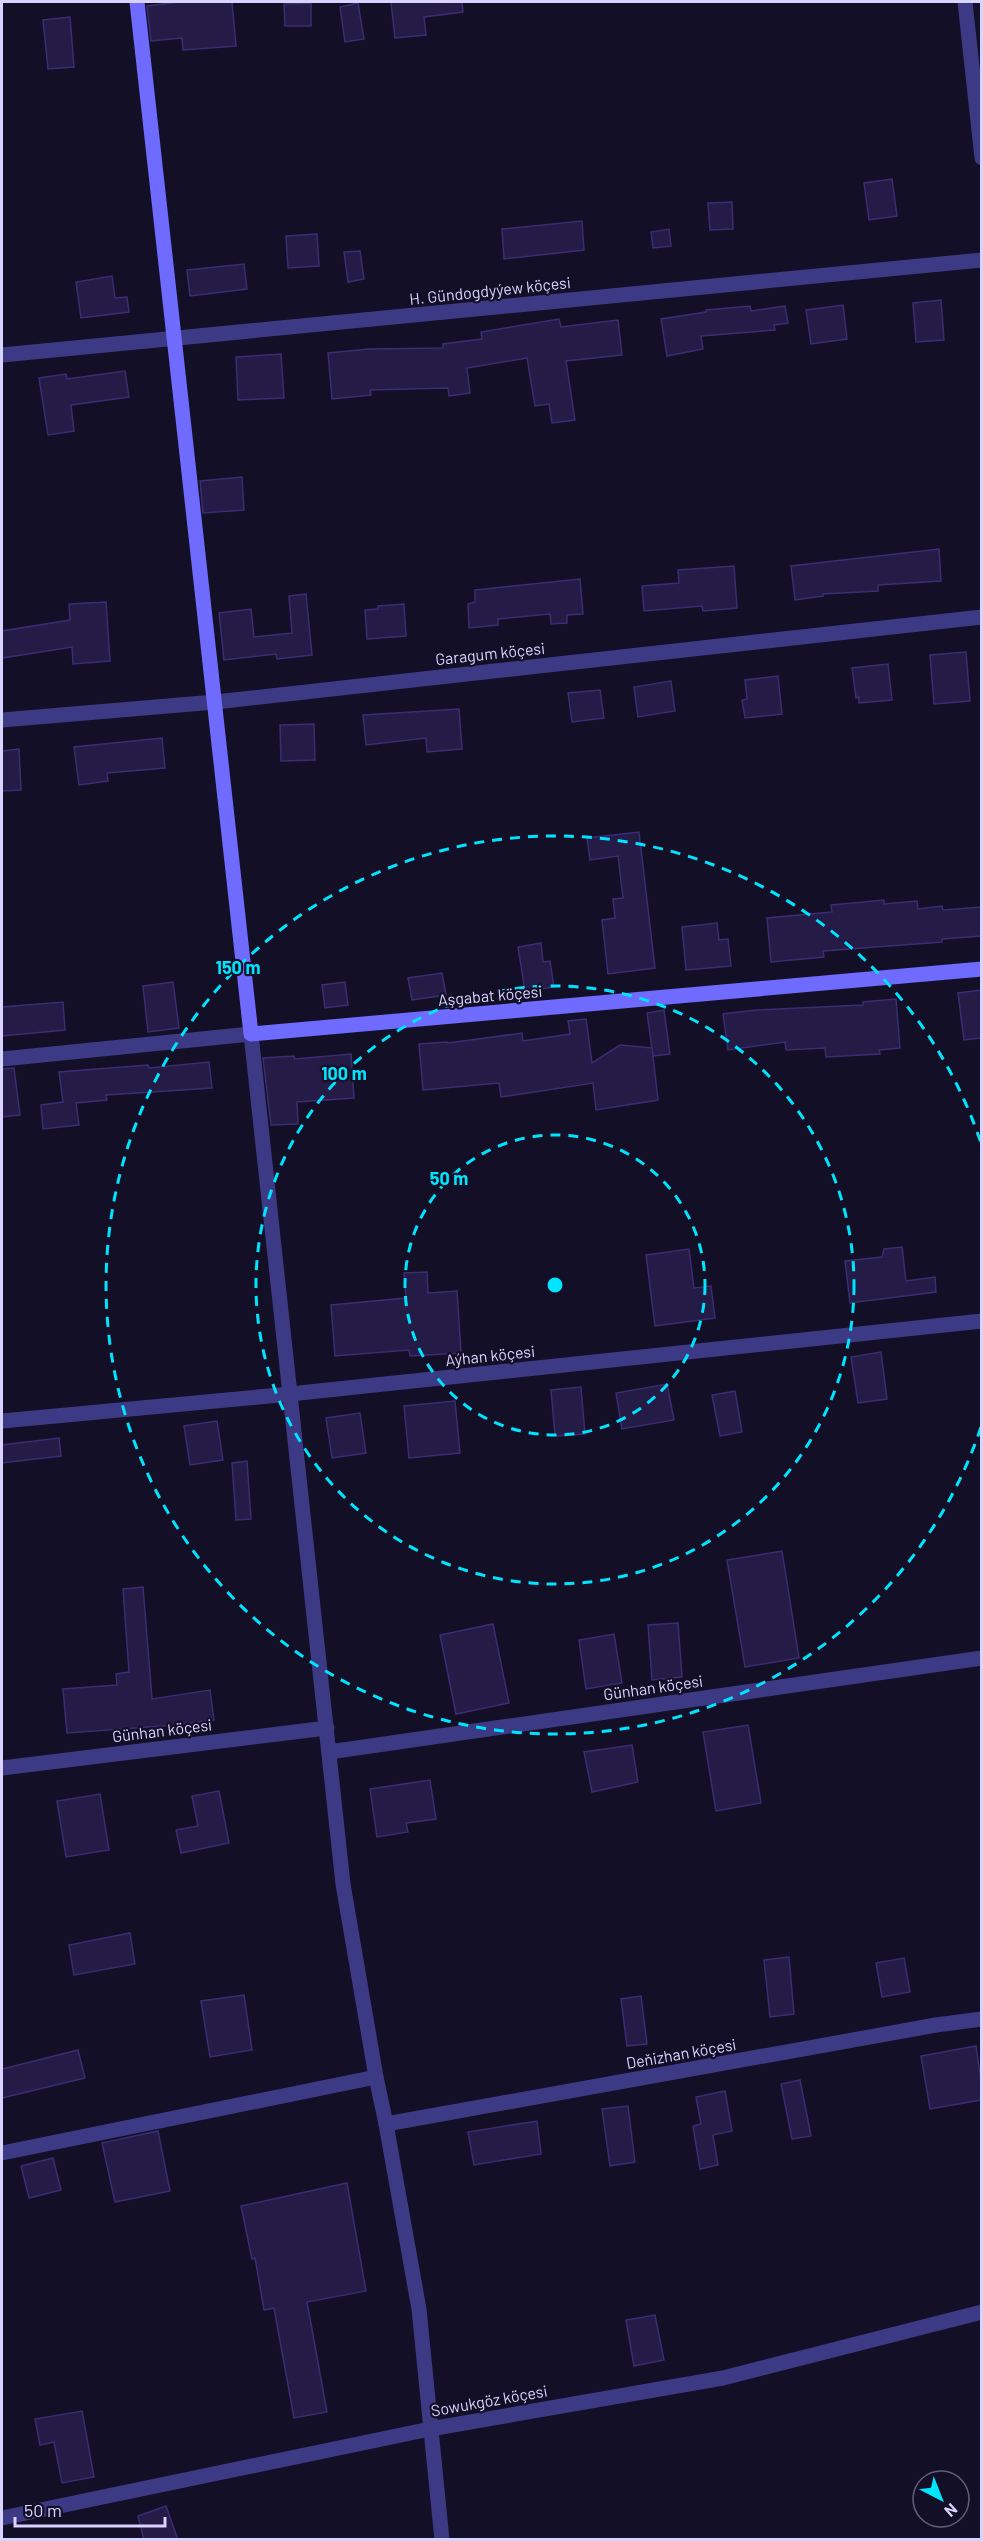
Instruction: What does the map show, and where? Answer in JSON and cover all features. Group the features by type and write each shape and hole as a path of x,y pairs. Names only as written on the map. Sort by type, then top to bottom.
{"street":[{"path":"137,2 176,339 344,1884 376,2077 419,2309 442,2540"},
{"path":"965,2 981,158"},
{"name":"H. Gündogdyýew köçesi","path":"2,355 981,260"},
{"name":"Garagum köçesi","path":"2,720 215,702 981,617"},
{"name":"Aşgabat köçesi","path":"2,1059 251,1034 981,969"},
{"name":"Aýhan köçesi","path":"2,1421 290,1394 981,1321"},
{"name":"Günhan köçesi","path":"329,1752 981,1658"},
{"name":"Günhan köçesi","path":"2,1768 327,1728"},
{"name":"Deňizhan köçesi","path":"386,2124 936,2025 981,2019"},
{"path":"2,2153 376,2077"},
{"name":"Sowukgöz köçesi","path":"2,2518 430,2429 723,2378 981,2312"}],"building":[{"path":"179,2 232,2 236,46 183,50 182,38 151,41 147,6"},
{"path":"391,2 462,2 463,12 424,17 426,35 395,38"},
{"path":"311,3 311,26 285,26 284,4"},
{"path":"358,3 364,39 345,42 340,7"},
{"path":"70,17 74,67 48,69 43,20"},
{"path":"892,179 897,216 869,220 864,183"},
{"path":"732,202 733,229 710,230 708,203"},
{"path":"582,221 584,250 504,259 502,229"},
{"path":"669,229 671,246 653,248 651,232"},
{"path":"317,234 319,266 288,268 286,236"},
{"path":"360,251 364,279 348,282 344,252"},
{"path":"244,264 247,289 190,296 187,270"},
{"path":"112,276 115,298 127,297 129,312 81,318 76,282"},
{"path":"941,300 944,340 916,342 913,303"},
{"path":"843,305 847,339 811,344 806,310"},
{"path":"750,306 751,311 785,306 788,323 774,325 775,330 701,336 703,349 667,356 661,319 706,312 706,310"},
{"path":"559,319 561,327 618,320 622,355 566,361 575,420 552,423 549,404 535,406 527,358 467,368 470,393 449,396 448,388 370,390 371,395 332,399 328,353 369,349 443,348 443,344 482,339 481,332"},
{"path":"281,354 284,398 238,400 236,357"},
{"path":"125,371 129,397 71,405 74,431 48,435 39,378 66,374 67,379"},
{"path":"242,477 244,510 203,513 200,481"},
{"path":"939,549 941,581 878,585 878,591 823,594 823,596 795,600 791,566"},
{"path":"734,566 737,608 703,611 702,606 644,611 642,586 679,583 678,570"},
{"path":"580,579 583,614 567,615 567,623 551,624 550,614 498,619 498,625 469,628 468,604 475,602 475,590"},
{"path":"306,594 312,655 277,659 276,654 224,660 219,613 251,609 254,637 292,633 289,596"},
{"path":"106,602 110,661 73,664 72,647 2,658 2,631 70,620 69,604"},
{"path":"404,604 406,636 367,639 365,610 378,609 378,606"},
{"path":"966,652 970,701 934,704 930,655"},
{"path":"888,664 892,700 859,703 859,697 856,698 852,668"},
{"path":"778,676 782,714 745,718 742,700 747,699 745,680"},
{"path":"671,681 675,711 638,717 634,687"},
{"path":"600,690 604,718 572,722 568,693"},
{"path":"459,709 462,749 427,752 426,738 366,745 363,715"},
{"path":"314,724 315,760 281,761 280,725"},
{"path":"162,738 165,768 107,773 108,781 79,785 74,747"},
{"path":"19,749 21,790 2,791 2,751"},
{"path":"639,832 655,968 608,974 602,920 615,918 613,899 623,898 618,856 590,860 587,838"},
{"path":"884,900 884,904 917,901 918,909 942,906 943,910 981,907 981,936 942,939 942,942 823,951 824,957 771,962 767,918 832,912 831,905"},
{"path":"717,923 719,940 728,939 731,966 686,970 682,927"},
{"path":"541,943 543,962 550,961 554,987 525,991 518,947"},
{"path":"442,973 446,995 412,1000 408,978"},
{"path":"173,982 179,1028 148,1032 143,986"},
{"path":"345,982 348,1005 325,1008 322,985"},
{"path":"981,990 981,1038 964,1040 958,993"},
{"path":"896,999 900,1048 879,1050 880,1054 826,1057 825,1048 786,1050 785,1042 728,1050 723,1014 756,1010 863,1005 863,1002"},
{"path":"63,1002 65,1030 2,1036 2,1007"},
{"path":"664,1010 670,1054 653,1056 647,1013"},
{"path":"586,1019 592,1063 620,1045 652,1048 658,1100 596,1110 593,1083 501,1097 499,1083 423,1090 419,1044 448,1043 522,1033 523,1041 570,1034 568,1021"},
{"path":"351,1054 354,1098 297,1102 298,1124 271,1125 263,1058 294,1056 295,1059"},
{"path":"209,1062 212,1088 106,1095 107,1100 76,1103 79,1125 43,1129 41,1105 63,1102 59,1072 148,1065 149,1068"},
{"path":"14,1068 20,1115 2,1117 2,1069"},
{"path":"902,1247 906,1281 935,1277 936,1292 850,1303 845,1261 882,1257 884,1249"},
{"path":"689,1249 694,1288 711,1286 715,1318 655,1326 646,1255"},
{"path":"427,1272 428,1293 457,1291 461,1353 410,1356 409,1350 335,1356 331,1305 406,1298 404,1273"},
{"path":"881,1352 887,1399 858,1403 851,1357"},
{"path":"667,1384 674,1420 622,1429 616,1393"},
{"path":"581,1387 585,1434 555,1436 551,1390"},
{"path":"735,1391 742,1432 720,1436 712,1395"},
{"path":"455,1401 460,1453 409,1458 404,1406"},
{"path":"360,1413 366,1453 332,1458 326,1418"},
{"path":"217,1421 223,1460 190,1465 184,1426"},
{"path":"59,1438 61,1456 2,1463 2,1445"},
{"path":"247,1461 251,1519 236,1520 232,1463"},
{"path":"782,1551 799,1658 745,1667 727,1560"},
{"path":"143,1587 152,1699 210,1690 214,1720 67,1733 63,1689 117,1685 116,1674 129,1672 123,1589"},
{"path":"678,1623 682,1677 652,1680 648,1625"},
{"path":"493,1624 509,1703 456,1714 440,1635"},
{"path":"614,1634 622,1683 586,1689 579,1640"},
{"path":"748,1725 761,1803 716,1811 703,1732"},
{"path":"632,1745 638,1782 592,1792 584,1752"},
{"path":"430,1780 436,1819 406,1823 408,1832 377,1837 370,1789"},
{"path":"219,1791 229,1843 181,1853 176,1830 198,1826 192,1796"},
{"path":"100,1794 109,1850 66,1857 57,1801"},
{"path":"130,1933 135,1964 74,1975 69,1945"},
{"path":"789,1957 794,2014 770,2017 764,1960"},
{"path":"904,1958 910,1992 882,1997 876,1963"},
{"path":"244,1995 252,2050 210,2057 201,2001"},
{"path":"641,1996 647,2044 627,2046 621,1999"},
{"path":"976,2046 981,2100 930,2109 921,2056"},
{"path":"78,2050 85,2078 2,2098 2,2069"},
{"path":"800,2080 811,2136 792,2139 781,2084"},
{"path":"725,2091 732,2131 713,2135 718,2165 700,2169 693,2126 701,2124 696,2097"},
{"path":"628,2106 635,2162 610,2166 602,2109"},
{"path":"537,2121 541,2154 474,2165 468,2132"},
{"path":"158,2131 170,2191 115,2202 102,2143"},
{"path":"53,2158 61,2190 29,2198 21,2166"},
{"path":"347,2183 366,2291 307,2302 327,2412 294,2418 274,2308 264,2310 255,2258 252,2259 241,2206"},
{"path":"655,2315 664,2360 634,2366 626,2320"},
{"path":"82,2411 94,2477 62,2483 54,2442 40,2445 35,2419"},
{"path":"166,2506 178,2540 144,2540 138,2516"}]}
